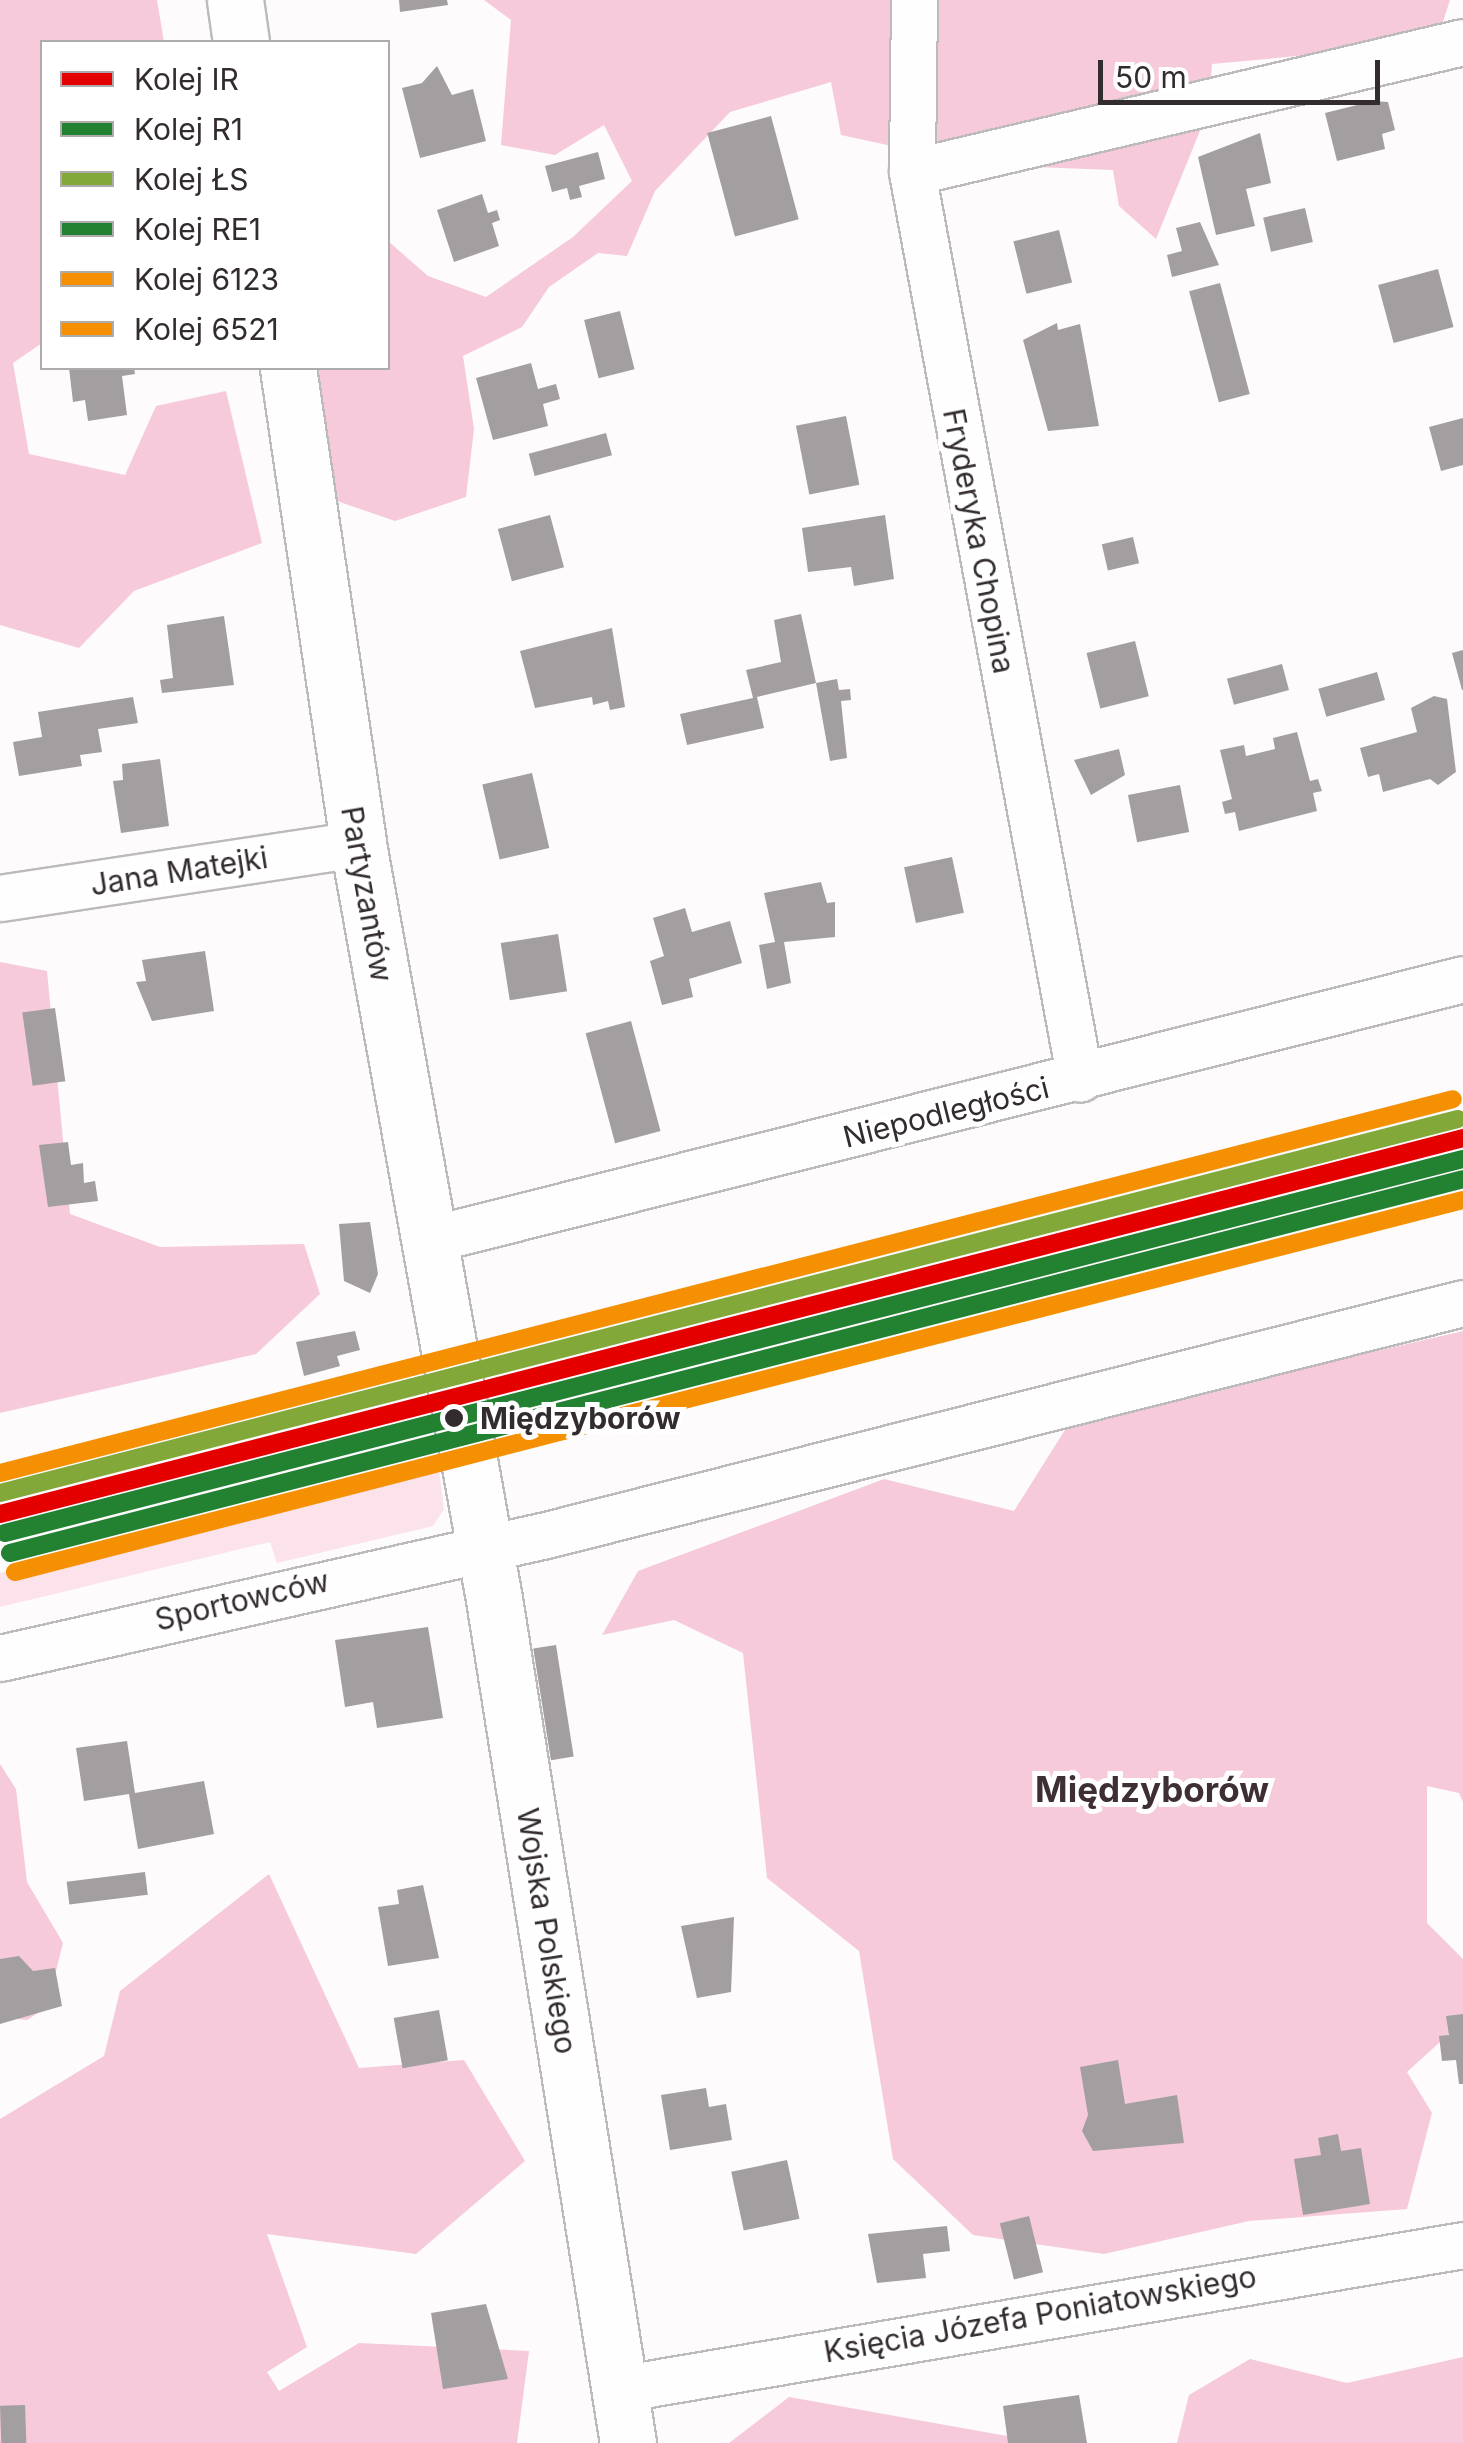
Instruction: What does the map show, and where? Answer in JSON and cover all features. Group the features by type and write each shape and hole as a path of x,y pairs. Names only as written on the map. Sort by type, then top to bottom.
{"street":[{"path":"235,0 241,40"},
{"name":"Fryderyka Chopina","path":"914,0 912,172 1080,1079"},
{"path":"912,172 1463,42"},
{"name":"Partyzantów","path":"288,370 358,844 462,1418"},
{"name":"Jana Matejki","path":"0,898 358,844"},
{"name":"Niepodległości","path":"428,1240 1080,1079 1463,979"},
{"path":"485,1549 1463,1303"},
{"name":"Wojska Polskiego","path":"462,1418 628,2443"},
{"name":"Sportowców","path":"0,1658 426,1556 485,1549"},
{"name":"Księcia Józefa Poniatowskiego","path":"618,2388 1463,2245"}],"shaded area":[{"path":"0,0 157,0 164,40 40,40 40,344 13,363 29,454 125,475 156,406 226,391 262,543 134,591 79,648 0,625"},
{"path":"484,0 1450,0 1436,43 1212,64 1208,111 1156,239 1119,206 1113,170 980,165 841,135 831,82 730,112 655,191 627,256 598,253 549,287 522,327 463,356 474,429 466,497 395,521 337,501 314,424 319,370 390,370 390,243 428,276 486,297 573,237 632,181 604,125 555,155 501,145 511,20"},
{"path":"0,962 47,971 70,1214 160,1247 304,1244 320,1294 256,1354 0,1413"},
{"path":"1463,1331 1463,1802 1459,1793 1427,1786 1427,1923 1463,1959 1463,2021 1407,2072 1432,2113 1407,2209 1249,2221 1104,2254 973,2235 893,2159 859,1951 767,1878 743,1653 674,1620 602,1635 638,1571 884,1479 1014,1511 1070,1422"},
{"path":"438,1462 444,1509 433,1526 277,1563 270,1542 0,1607 0,1573"},
{"path":"0,1764 16,1789 27,1882 63,1943 47,2007 27,2020 0,2017"},
{"path":"269,1874 359,2068 464,2060 525,2161 416,2254 267,2234 307,2347 267,2372 279,2391 359,2343 529,2351 517,2443 0,2443 0,2119 104,2056 120,1991"},
{"path":"1463,2357 1463,2443 1177,2443 1189,2395 1250,2359 1347,2383"},
{"path":"789,2397 1023,2439 1025,2443 729,2443"}],"building":[{"path":"399,0 447,0 448,5 400,12"},
{"path":"437,66 452,95 473,89 486,141 420,158 402,88 422,83"},
{"path":"1373,101 1388,102 1395,130 1382,134 1385,149 1337,161 1325,113"},
{"path":"771,116 799,219 735,236 707,133"},
{"path":"1260,133 1271,183 1246,189 1255,226 1216,235 1198,157"},
{"path":"598,152 605,179 579,186 582,197 570,200 567,188 552,192 545,166"},
{"path":"482,194 488,213 497,210 500,220 492,223 499,246 454,262 437,210"},
{"path":"1305,208 1313,242 1271,252 1263,218"},
{"path":"1200,222 1219,265 1172,277 1167,255 1182,251 1176,228"},
{"path":"1059,230 1072,282 1026,294 1013,241"},
{"path":"1438,269 1454,327 1394,343 1378,285"},
{"path":"1220,283 1250,394 1219,402 1189,291"},
{"path":"620,311 635,369 599,378 584,320"},
{"path":"1057,323 1058,330 1080,324 1099,426 1048,431 1023,340"},
{"path":"531,363 538,389 556,384 560,399 543,404 548,426 493,440 476,378"},
{"path":"69,370 134,370 135,374 122,376 127,415 88,421 85,400 73,402"},
{"path":"846,416 859,485 809,494 796,426"},
{"path":"1463,418 1463,465 1441,471 1429,427"},
{"path":"606,433 612,455 535,476 529,454"},
{"path":"550,515 564,567 512,581 498,529"},
{"path":"885,515 894,579 854,586 851,567 808,572 802,528"},
{"path":"1133,537 1139,563 1108,571 1102,544"},
{"path":"801,614 816,683 757,697 764,728 687,745 680,714 753,698 746,670 781,662 774,620"},
{"path":"224,616 234,685 162,693 160,680 173,678 167,625"},
{"path":"612,628 625,707 610,710 608,701 593,705 592,697 535,708 520,651"},
{"path":"1135,641 1149,696 1100,708 1086,653"},
{"path":"1463,650 1463,690 1462,690 1452,653"},
{"path":"1282,664 1289,690 1234,705 1227,679"},
{"path":"1377,672 1385,700 1326,717 1318,689"},
{"path":"837,679 839,690 850,689 851,700 841,701 847,758 830,761 816,683"},
{"path":"1434,696 1447,699 1456,772 1438,785 1430,779 1383,792 1379,774 1368,777 1360,748 1417,732 1411,708"},
{"path":"133,697 138,723 98,729 102,752 80,755 82,766 19,776 13,742 42,737 38,712"},
{"path":"1297,732 1310,781 1318,779 1322,791 1313,793 1317,811 1239,831 1235,812 1225,814 1222,802 1232,799 1220,750 1244,745 1246,756 1275,749 1273,738"},
{"path":"1119,749 1125,775 1091,795 1074,760"},
{"path":"160,759 169,826 121,833 113,781 123,780 122,764"},
{"path":"532,773 549,848 500,859 482,784"},
{"path":"1180,785 1189,832 1137,842 1128,795"},
{"path":"952,857 964,913 916,923 904,867"},
{"path":"821,882 827,903 835,902 835,937 784,942 791,983 767,989 759,945 775,942 764,893"},
{"path":"685,908 692,932 730,921 742,963 689,979 693,997 662,1005 650,961 664,956 653,918"},
{"path":"558,934 567,991 510,1000 501,943"},
{"path":"205,951 214,1011 152,1021 136,982 146,981 142,960"},
{"path":"55,1008 65,1081 33,1086 22,1013"},
{"path":"631,1021 661,1131 615,1143 586,1033"},
{"path":"68,1142 71,1165 83,1163 84,1183 95,1181 98,1201 48,1207 39,1145"},
{"path":"370,1222 378,1274 370,1293 344,1281 339,1224"},
{"path":"355,1331 360,1350 337,1356 340,1366 304,1376 296,1342"},
{"path":"428,1627 443,1718 377,1728 373,1702 345,1707 335,1640"},
{"path":"556,1645 574,1757 551,1760 533,1649"},
{"path":"127,1741 135,1793 204,1781 214,1834 138,1849 129,1794 84,1801 76,1748"},
{"path":"145,1872 148,1895 69,1904 67,1882"},
{"path":"423,1885 439,1958 388,1966 378,1907 399,1904 397,1890"},
{"path":"734,1917 731,1992 697,1998 681,1926"},
{"path":"19,1956 33,1971 55,1968 62,2006 0,2024 0,1959"},
{"path":"439,2010 448,2060 403,2068 394,2018"},
{"path":"1463,2014 1463,2084 1459,2084 1456,2060 1442,2061 1439,2036 1449,2035 1446,2016"},
{"path":"1118,2060 1125,2104 1177,2095 1184,2143 1093,2151 1082,2131 1088,2115 1080,2067"},
{"path":"706,2088 709,2107 726,2104 732,2140 670,2150 661,2095"},
{"path":"1338,2134 1341,2151 1361,2148 1370,2204 1303,2215 1294,2159 1321,2155 1318,2138"},
{"path":"787,2160 799,2219 744,2231 731,2172"},
{"path":"1029,2216 1043,2272 1014,2280 1000,2223"},
{"path":"947,2226 950,2251 923,2254 926,2278 877,2283 868,2234"},
{"path":"486,2304 508,2379 443,2389 431,2313"},
{"path":"1079,2395 1087,2443 1008,2443 1003,2406"},
{"path":"25,2405 26,2443 1,2443 0,2406"}],"rail line":[{"name":"6123","path":"0,1473 1453,1099"},
{"name":"ŁS","path":"0,1493 1458,1119"},
{"name":"IR","path":"0,1514 1463,1138"},
{"name":"R1","path":"5,1533 1463,1159"},
{"name":"RE1","path":"10,1553 1463,1179"},
{"name":"6521","path":"15,1572 1463,1200"}],"place":[{"name":"Międzyborów","path":"454,1418"}],"district":[{"name":"Międzyborów","path":"1152,1789"}]}
